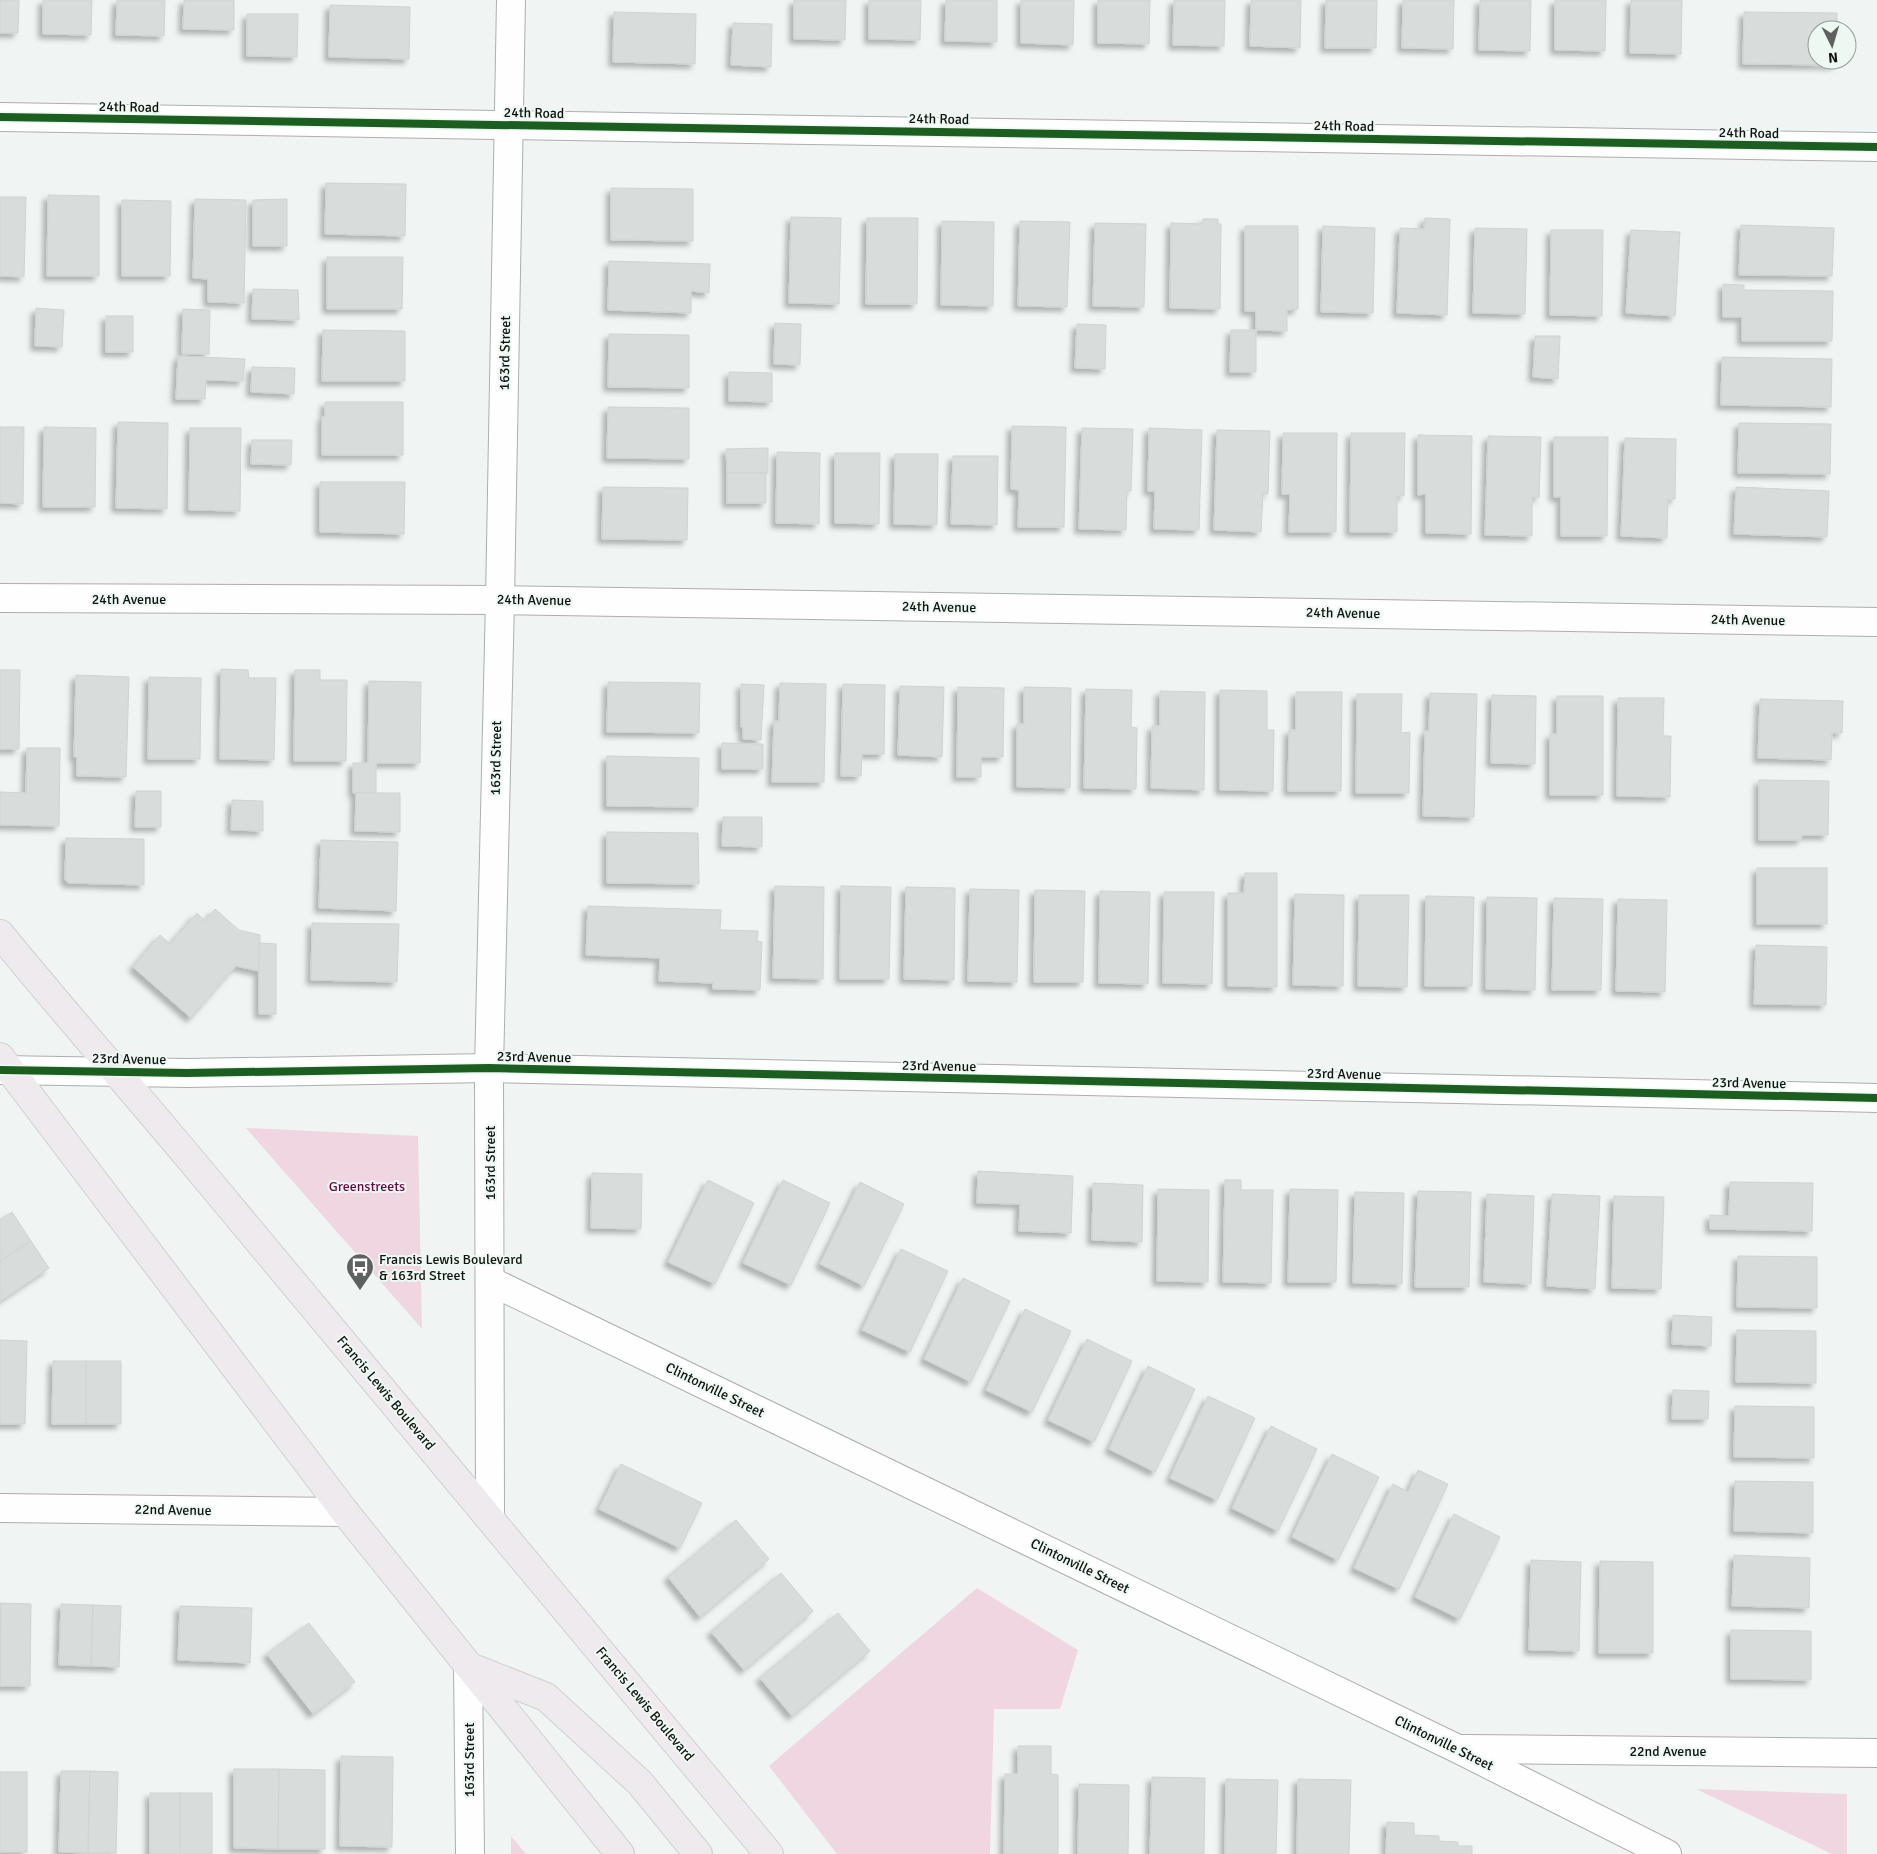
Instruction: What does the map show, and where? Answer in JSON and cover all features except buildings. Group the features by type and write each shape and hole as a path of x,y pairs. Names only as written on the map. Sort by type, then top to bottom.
{"main road":[{"name":"Francis Lewis Boulevard","path":"0,934 490,1516 770,1854"},
{"path":"4,1065 345,1512 620,1854"},
{"path":"468,1666 546,1697 640,1783 698,1854"}],"street":[{"name":"163rd Street","path":"490,1516 489,1068 511,0"},
{"name":"24th Road","path":"0,118 1877,147"},
{"name":"24th Avenue","path":"0,598 500,600 1877,622"},
{"name":"23rd Avenue","path":"4,1065 115,1072 489,1068 1877,1098"},
{"name":"Clintonville Street","path":"490,1281 1458,1749 1660,1852"},
{"name":"22nd Avenue","path":"0,1508 345,1512"},
{"name":"163rd Street","path":"468,1666 470,1854"},
{"name":"22nd Avenue","path":"1458,1749 1877,1752"}],"green space":[{"name":"Greenstreets","path":"246,1128 418,1136 422,1329"},
{"path":"977,1588 1078,1650 1060,1709 994,1709 990,1854 837,1854 769,1766"},
{"path":"1696,1789 1847,1794 1847,1854 1832,1854"},
{"path":"511,1836 526,1854 511,1854"}],"cycle path":[{"path":"0,117 1877,147"},
{"path":"0,1070 187,1073 489,1068 1877,1098"}],"place":[{"name":"Francis Lewis Boulevard & 163rd Street","path":"360,1291"}]}
